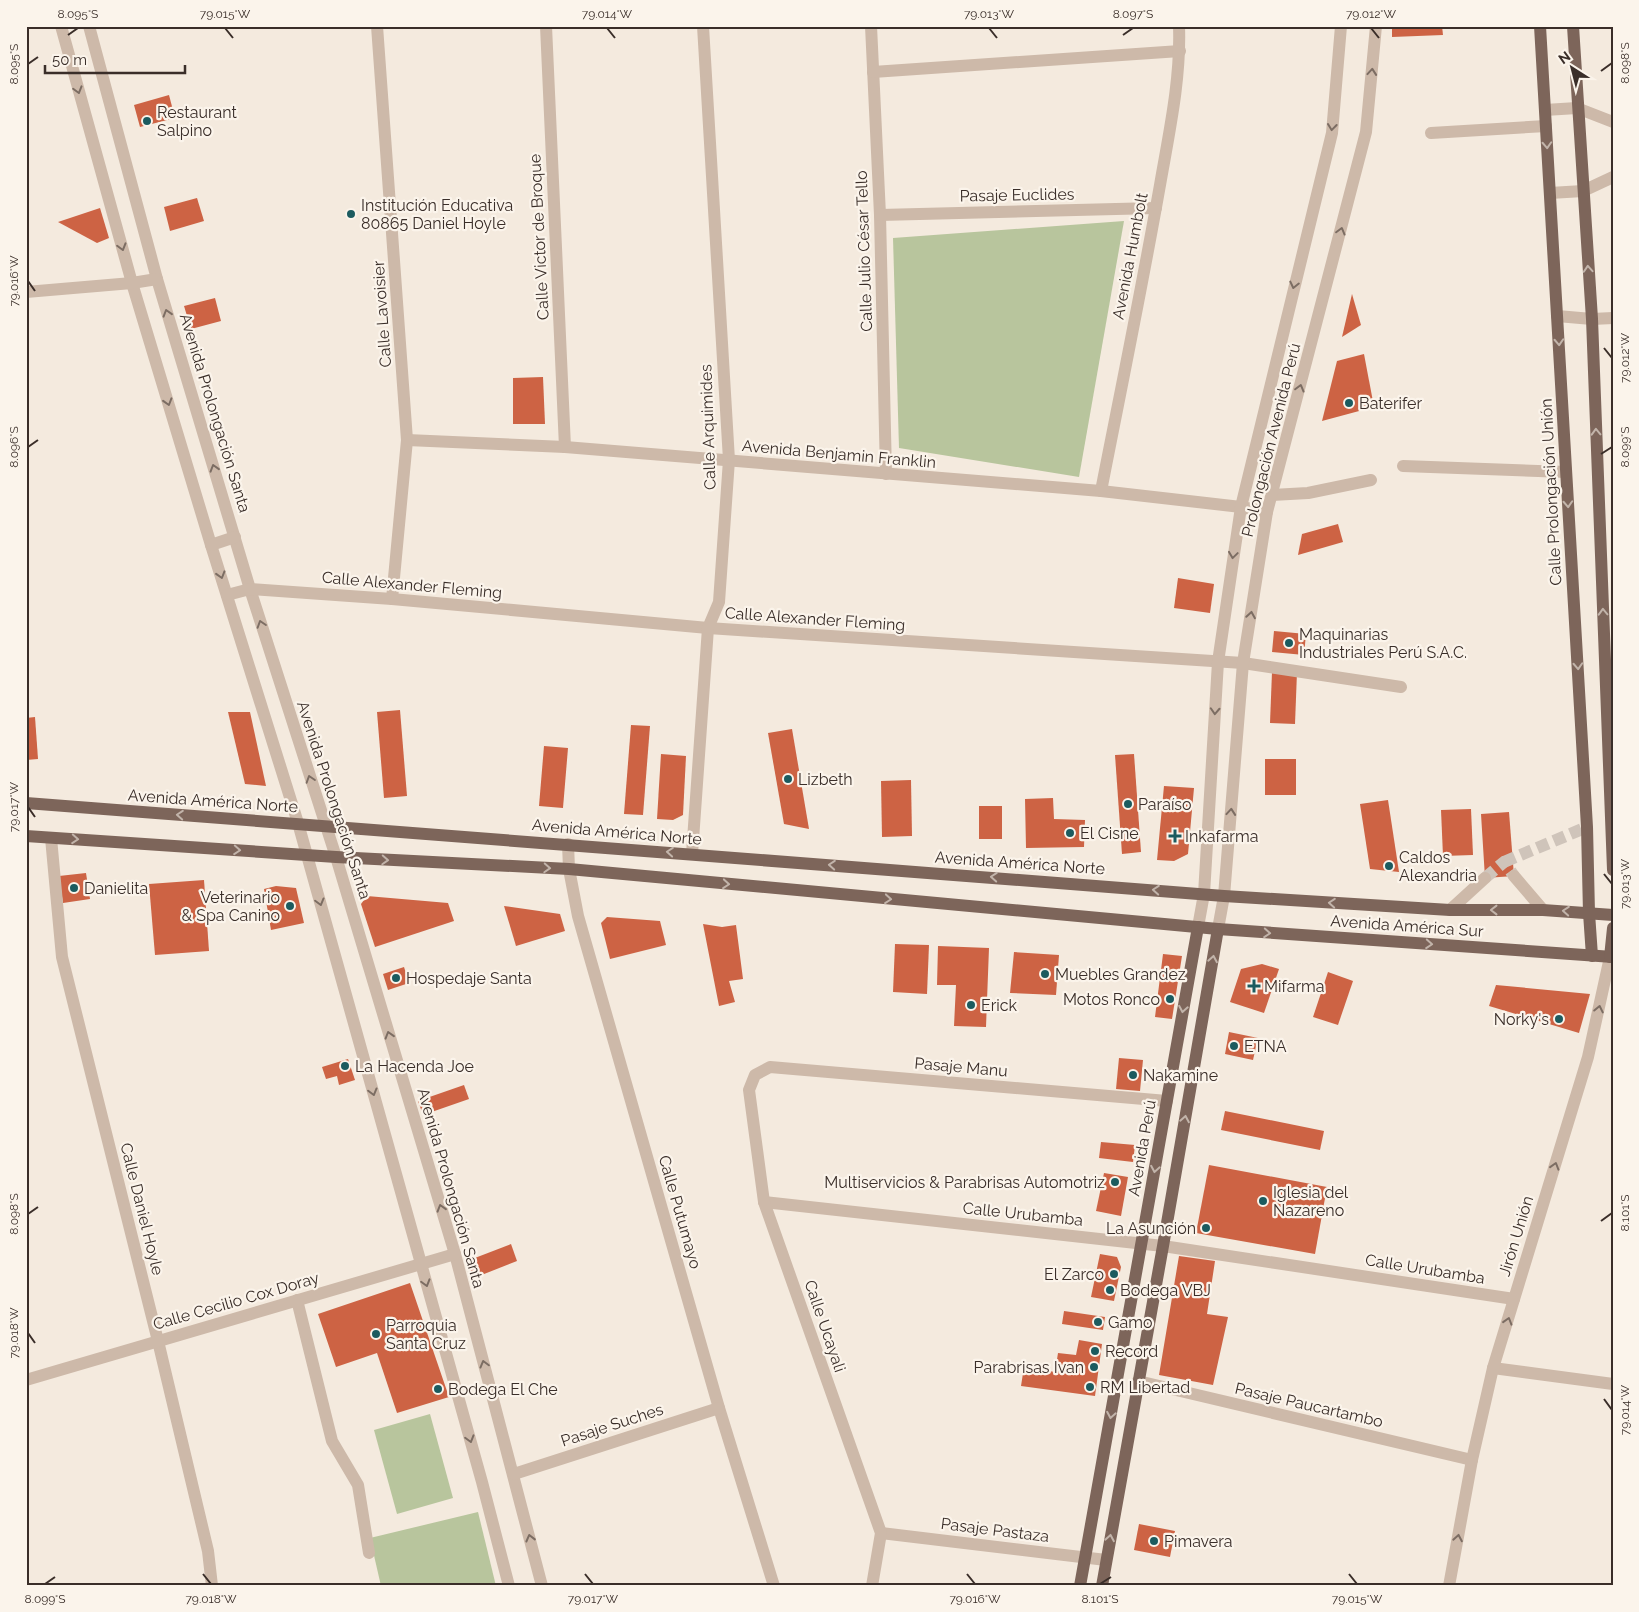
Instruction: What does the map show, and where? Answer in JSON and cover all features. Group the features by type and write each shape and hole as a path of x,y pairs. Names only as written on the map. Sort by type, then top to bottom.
{"main road":[{"name":"Calle Prolongación Unión","path":"1540,26 1587,827 1592,956"},
{"path":"1573,26 1592,319 1611,726 1613,870"},
{"name":"Avenida América Norte","path":"26,803 1204,894"},
{"path":"26,836 336,857 569,869 1198,927"},
{"name":"Avenida América Sur","path":"1204,894 1450,910 1543,910 1613,914"},
{"name":"Avenida América Sur","path":"1198,927 1218,930 1611,957"},
{"name":"Avenida Perú","path":"1080,1586 1198,927"},
{"path":"1611,957 1613,928"},
{"path":"1102,1586 1218,930"}],"street":[{"path":"60,26 132,283 308,855 509,1586"},
{"name":"Avenida Prolongación Santa","path":"88,26 157,279 250,589 336,857 455,1254 542,1586"},
{"name":"Calle Lavoisier","path":"377,26 407,440 392,599"},
{"name":"Calle Victor de Broque","path":"546,26 565,447"},
{"name":"Calle Arquimides","path":"692,854 708,628 719,602 729,460 703,26"},
{"name":"Calle Julio César Tello","path":"872,26 880,215 886,474"},
{"name":"Avenida Humbolt","path":"1101,491 1170,128 1180,51 1179,26"},
{"name":"Prolongación Avenida Perú","path":"1204,894 1218,662 1240,507 1332,133 1341,26"},
{"name":"Prolongación Avenida Perú","path":"1224,896 1244,663 1267,512 1366,132 1376,26"},
{"path":"873,72 1180,51"},
{"path":"1545,110 1578,108 1613,122"},
{"path":"1431,133 1546,126"},
{"path":"1550,193 1583,191 1613,177"},
{"name":"Pasaje Euclides","path":"880,215 1156,208"},
{"path":"26,292 132,283 157,279"},
{"path":"1557,316 1592,319 1613,318"},
{"name":"Avenida Benjamin Franklin","path":"407,440 565,447 1101,491 1240,507 1267,512"},
{"path":"1403,466 1566,472"},
{"path":"1272,495 1308,493 1371,480"},
{"path":"211,544 235,537"},
{"name":"Calle Alexander Fleming","path":"227,595 250,589 392,599 708,628 1244,663 1401,687"},
{"name":"Calle Daniel Hoyle","path":"51,838 62,957 158,1341 208,1551 212,1586"},
{"name":"Calle Putumayo","path":"568,844 569,869 581,925 719,1408 774,1586"},
{"path":"1514,876 1543,910"},
{"path":"1450,910 1486,878"},
{"name":"Avenida Perú","path":"1198,927 1204,894"},
{"path":"1218,930 1224,896"},
{"name":"Jirón Unión","path":"1449,1586 1472,1460 1493,1368 1588,1057 1611,957"},
{"name":"Pasaje Manu","path":"755,1075 770,1067 1167,1101"},
{"name":"Calle Ucayali","path":"755,1075 749,1090 764,1202 881,1532 872,1586"},
{"name":"Calle Urubamba","path":"764,1202 1142,1243 1514,1299"},
{"name":"Calle Cecilio Cox Doray","path":"26,1380 455,1254"},
{"path":"297,1300 332,1441 358,1485 368,1553"},
{"path":"1493,1368 1613,1384"},
{"name":"Pasaje Paucartambo","path":"1138,1381 1472,1460"},
{"name":"Pasaje Suches","path":"514,1474 719,1408"},
{"name":"Pasaje Pastaza","path":"881,1532 1106,1560"}],"green space":[{"path":"1124,221 1079,477 899,448 893,238"},
{"path":"430,1414 453,1498 397,1514 374,1430"},
{"path":"478,1512 496,1586 381,1586 370,1538"}],"building":[{"path":"1392,26 1442,26 1443,35 1392,37"},
{"path":"169,95 175,118 140,127 134,105"},
{"path":"197,198 204,221 170,231 164,207"},
{"path":"100,208 109,238 97,243 58,222"},
{"path":"1352,294 1361,325 1342,337"},
{"path":"215,298 221,321 191,329 184,306"},
{"path":"1364,354 1374,407 1322,421 1337,361"},
{"path":"543,377 545,424 513,424 513,378"},
{"path":"1338,524 1343,542 1298,555 1302,534"},
{"path":"1178,578 1214,584 1210,613 1174,608"},
{"name":"Maquinarias Industriales Perú S.A.C.","path":"1274,631 1306,634 1304,655 1272,652"},
{"path":"1272,672 1297,672 1295,724 1270,723"},
{"path":"400,710 407,796 384,798 377,712"},
{"path":"228,712 250,712 266,786 245,784"},
{"path":"35,717 38,759 26,760 26,718"},
{"path":"631,725 650,726 643,815 624,814"},
{"name":"Lizbeth","path":"792,729 809,829 784,824 768,733"},
{"path":"544,746 568,748 563,808 539,806"},
{"path":"661,754 686,756 683,815 673,820 657,819"},
{"name":"Paraíso","path":"1134,754 1141,852 1122,854 1115,755"},
{"path":"1265,759 1296,759 1296,795 1265,795"},
{"path":"911,780 912,836 882,837 881,781"},
{"path":"1164,786 1194,788 1188,854 1174,861 1157,860"},
{"path":"1053,798 1054,819 1085,820 1084,847 1026,848 1025,799"},
{"path":"1388,800 1399,872 1370,869 1360,804"},
{"path":"979,806 1002,806 1002,839 979,839"},
{"path":"1471,809 1473,855 1443,856 1441,810"},
{"path":"1509,812 1514,876 1485,878 1481,814"},
{"name":"Danielita","path":"86,873 90,899 63,903 59,876"},
{"path":"204,880 209,951 155,955 149,884"},
{"name":"Veterinario & Spa Canino","path":"276,886 296,888 304,923 271,930 264,889"},
{"path":"367,896 448,903 454,921 375,947 361,904"},
{"path":"504,906 560,914 565,931 516,946"},
{"path":"607,917 660,921 666,945 610,959 601,923"},
{"path":"703,924 722,927 736,925 743,979 729,981 735,1002 719,1006"},
{"path":"895,944 929,945 927,994 893,992"},
{"name":"Erick","path":"938,946 989,948 986,1027 954,1026 956,985 937,985"},
{"path":"1014,952 1059,955 1056,995 1010,993"},
{"path":"1163,954 1182,956 1172,1019 1155,1017"},
{"name":"Mifarma","path":"1262,964 1279,969 1264,1013 1230,1002 1241,969"},
{"name":"Hospedaje Santa","path":"404,967 409,983 388,990 383,974"},
{"path":"1328,972 1353,981 1338,1025 1313,1017"},
{"name":"Norky's","path":"1496,985 1590,994 1579,1033 1489,1006"},
{"path":"1229,1032 1258,1038 1253,1060 1225,1054"},
{"path":"1119,1058 1143,1060 1140,1091 1116,1089"},
{"path":"348,1059 355,1080 339,1085 337,1076 326,1079 322,1067"},
{"path":"464,1085 469,1099 423,1115 418,1101"},
{"path":"1225,1111 1324,1131 1320,1150 1221,1130"},
{"path":"1101,1142 1135,1145 1133,1162 1099,1158"},
{"name":"Iglesia del Nazareno","path":"1209,1165 1327,1187 1315,1254 1196,1233"},
{"path":"1104,1173 1128,1177 1121,1216 1096,1211"},
{"path":"511,1244 517,1261 474,1278 467,1261"},
{"path":"1100,1254 1117,1257 1121,1267 1114,1301 1091,1297"},
{"path":"1179,1256 1215,1261 1207,1314 1228,1317 1213,1385 1159,1375"},
{"name":"Parroquia Santa Cruz","path":"410,1283 449,1397 397,1413 377,1353 336,1367 318,1314"},
{"path":"1064,1311 1105,1317 1103,1330 1062,1324"},
{"path":"1079,1340 1102,1344 1095,1396 1021,1386 1024,1367 1055,1372 1058,1353 1076,1355"},
{"name":"Pimavera","path":"1139,1524 1175,1531 1170,1557 1134,1550"}],"tunnel":[{"path":"1504,862 1587,827"},
{"path":"1485,878 1504,862 1514,876"}],"place":[{"name":"Restaurant Salpino","path":"147,121"},
{"name":"Institución Educativa 80865 Daniel Hoyle","path":"351,214"},
{"name":"Baterifer","path":"1349,403"},
{"name":"Maquinarias Industriales Perú S.A.C.","path":"1289,643"},
{"name":"Lizbeth","path":"788,779"},
{"name":"Paraíso","path":"1128,804"},
{"name":"El Cisne","path":"1070,833"},
{"name":"Inkafarma","path":"1175,836"},
{"name":"Caldos Alexandria","path":"1389,866"},
{"name":"Danielita","path":"74,888"},
{"name":"Veterinario & Spa Canino","path":"290,906"},
{"name":"Muebles Grandez","path":"1045,974"},
{"name":"Hospedaje Santa","path":"396,978"},
{"name":"Mifarma","path":"1254,986"},
{"name":"Motos Ronco","path":"1170,999"},
{"name":"Erick","path":"971,1005"},
{"name":"Norky's","path":"1559,1019"},
{"name":"ETNA","path":"1234,1046"},
{"name":"La Hacenda Joe","path":"345,1066"},
{"name":"Nakamine","path":"1133,1075"},
{"name":"Multiservicios & Parabrisas Automotriz","path":"1115,1182"},
{"name":"Iglesia del Nazareno","path":"1263,1201"},
{"name":"La Asunción","path":"1206,1228"},
{"name":"El Zarco","path":"1114,1274"},
{"name":"Bodega VBJ","path":"1110,1290"},
{"name":"Gamo","path":"1098,1322"},
{"name":"Parroquia Santa Cruz","path":"376,1334"},
{"name":"Record","path":"1095,1351"},
{"name":"Parabrisas Ivan","path":"1094,1367"},
{"name":"RM Libertad","path":"1090,1387"},
{"name":"Bodega El Che","path":"438,1389"},
{"name":"Pimavera","path":"1154,1541"}]}
